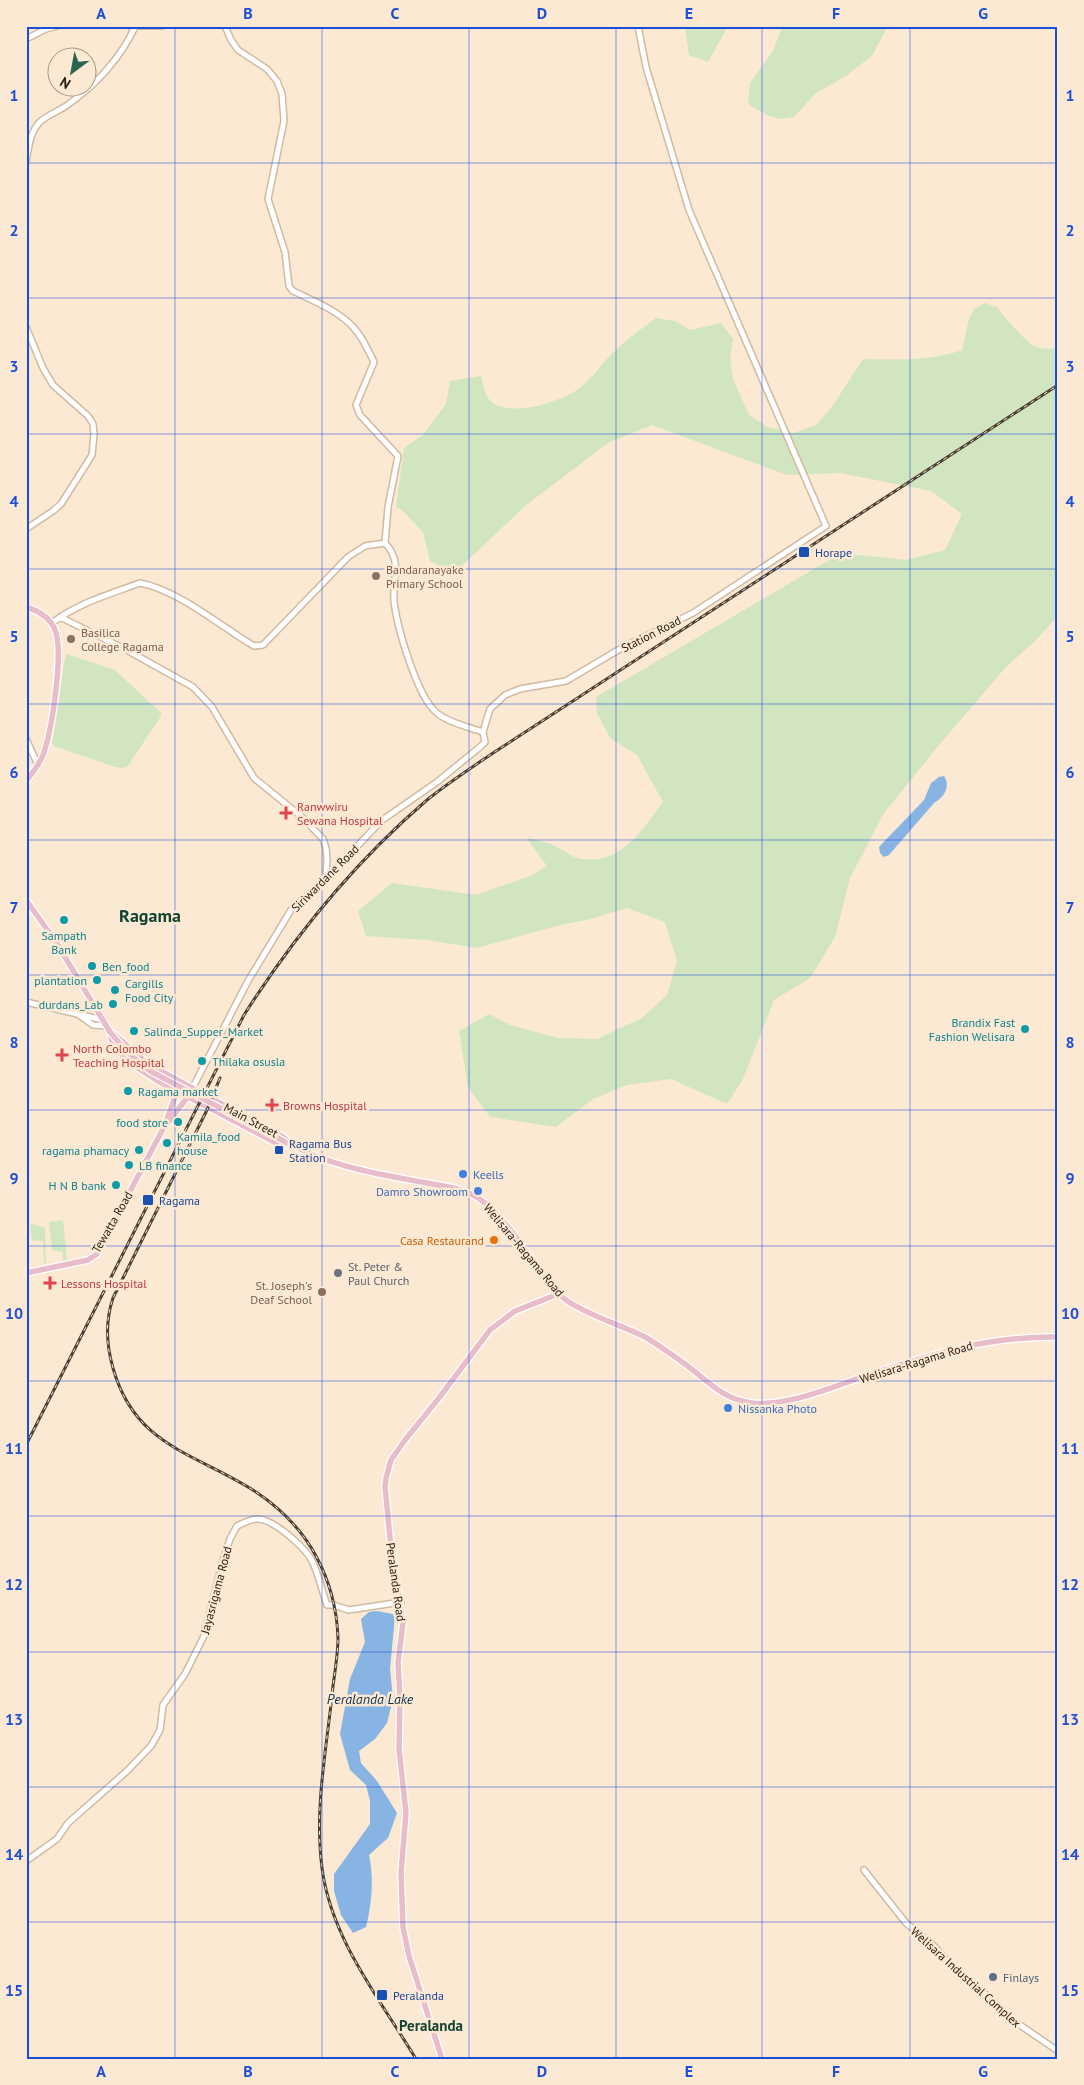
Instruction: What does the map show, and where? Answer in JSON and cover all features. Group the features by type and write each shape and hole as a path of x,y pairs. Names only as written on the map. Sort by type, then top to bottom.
{"main road":[{"path":"26,607 43,615 52,623 57,635 58,662 45,750 38,765 26,781"},
{"path":"26,900 56,942 104,1023 127,1052 150,1071 291,1145"},
{"path":"110,1032 112,1042 119,1052 136,1067 188,1097 278,1144 291,1145"},
{"name":"Main Street","path":"110,1032 148,1064 283,1137 291,1145"},
{"name":"Tewatta Road","path":"26,1272 88,1260 97,1254 164,1127 181,1083"},
{"name":"Tewatta Road","path":"164,1127 188,1097 192,1089"},
{"name":"Welisara-Ragama Road","path":"291,1145 326,1159 366,1171 451,1187 480,1199 488,1205 517,1240 558,1294 570,1303 645,1337 686,1365 710,1386 725,1396 749,1403 768,1404 813,1394 945,1350 968,1345 1010,1338 1058,1337"},
{"name":"Peralanda Road","path":"442,2059 408,1956 402,1927 401,1873 406,1813 399,1748 400,1697 398,1663 403,1623 390,1538 385,1486 391,1460 490,1330 515,1311 558,1294"}],"street":[{"path":"26,38 57,26"},
{"path":"130,26 162,26"},
{"path":"225,26 238,50 266,69 277,81 282,94 284,122 268,199 285,252 289,286 294,291 334,312 354,327 364,341 374,362 356,405 360,416 398,456 388,507 385,543 391,550 396,563 394,601 407,657 430,707 440,715 483,732"},
{"name":"Station Road","path":"483,732 490,709 505,695 520,689 566,681 625,646 693,612 826,526 689,210 646,67 638,26"},
{"path":"26,161 30,138 38,124 72,102 88,88 119,56 135,27"},
{"path":"26,327 43,368 53,384 88,416 93,424 94,434 92,455 60,504 26,529"},
{"path":"52,623 83,604 140,583 149,585 186,603 254,646 263,644 348,558 365,546 385,543"},
{"path":"60,617 125,649 193,687 212,707 254,778 302,817 323,839 327,859 326,879"},
{"name":"Siriwardane Road","path":"192,1089 251,975 291,910 326,879 381,821 436,782 480,747 485,742 483,732"},
{"path":"26,739 38,765"},
{"path":"26,1002 77,1013 93,1025 104,1023"},
{"name":"Jayasrigama Road","path":"26,1860 57,1839 68,1823 127,1771 151,1746 160,1730 163,1706 185,1674 204,1636 222,1564 230,1539 237,1526 257,1518 266,1520 277,1526 301,1546 313,1562 327,1604 349,1610 401,1602"},
{"name":"Welisara Industrial Complex","path":"864,1870 906,1923 934,1946 954,1970 985,1994 1014,2021 1058,2051"}],"green space":[{"path":"685,26 728,26 708,62 689,55"},
{"path":"779,26 888,26 872,56 847,75 815,94 794,117 781,119 769,116 748,104 750,83 773,51 781,30"},
{"path":"985,303 997,307 1014,328 1034,346 1046,349 1058,347 1058,616 1035,641 1006,667 884,813 850,878 835,937 810,978 774,1000 743,1079 727,1104 671,1079 627,1085 593,1099 556,1127 490,1117 468,1087 459,1031 489,1014 510,1025 558,1038 597,1039 642,1018 667,995 677,961 665,922 627,908 477,948 427,940 366,936 358,911 392,883 476,895 533,875 547,866 527,838 550,844 581,859 596,859 620,851 647,824 663,802 637,755 610,738 597,713 596,697 841,553 906,560 945,550 962,514 931,491 840,473 787,475 652,425 608,443 525,506 452,573 430,561 423,532 402,510 396,507 404,448 423,435 446,404 450,381 481,376 488,398 496,405 506,408 518,409 544,404 577,390 593,376 612,354 656,318 675,321 690,330 721,323 733,339 730,359 733,379 749,415 768,427 794,433 816,425 831,408 863,359 926,358 962,350 969,319 974,309"},
{"path":"67,654 115,670 161,713 161,716 128,766 123,768 115,767 54,746 52,743"},
{"path":"63,1220 67,1260 63,1261 63,1252 52,1250 49,1222"},
{"path":"30,1223 45,1228 46,1263 44,1264 43,1241 32,1240"}],"water":[{"path":"944,776 947,788 941,798 934,803 889,855 884,857 880,853 879,847 924,800 931,783"},
{"name":"Peralanda Lake","path":"377,1611 395,1616 390,1669 393,1699 387,1723 375,1739 359,1751 361,1763 377,1781 397,1813 388,1838 369,1855 372,1882 368,1918 366,1927 353,1933 341,1915 334,1891 334,1874 370,1824 370,1801 366,1785 350,1770 340,1734 350,1679 365,1642 361,1619 369,1612"}],"railway":[{"path":"26,1445 244,1015 284,956 328,900 376,848 427,800 476,764 1058,385"},
{"path":"220,1078 207,1110 113,1298 108,1324 108,1342 111,1359 123,1394 136,1415 152,1432 170,1445 234,1479 274,1505 304,1537 321,1565 334,1606 338,1638 320,1800 322,1868 327,1894 346,1944 416,2059"}],"place":[{"name":"Horape","path":"804,552"},
{"name":"Bandaranayake Primary School","path":"376,576"},
{"name":"Basilica College Ragama","path":"71,639"},
{"name":"Ranwwiru Sewana Hospital","path":"286,813"},
{"name":"Sampath Bank","path":"64,920"},
{"name":"Ben_food","path":"92,966"},
{"name":"plantation","path":"97,980"},
{"name":"Cargills Food City","path":"115,990"},
{"name":"durdans_Lab","path":"113,1004"},
{"name":"Brandix Fast Fashion Welisara","path":"1025,1029"},
{"name":"Salinda_Supper_Market","path":"134,1031"},
{"name":"North Colombo Teaching Hospital","path":"62,1055"},
{"name":"Thilaka osusla","path":"202,1061"},
{"name":"Ragama market","path":"128,1091"},
{"name":"Browns Hospital","path":"272,1105"},
{"name":"food store","path":"178,1122"},
{"name":"Kamila_food house","path":"167,1143"},
{"name":"ragama phamacy","path":"139,1150"},
{"name":"Ragama Bus Station","path":"279,1150"},
{"name":"LB finance","path":"129,1165"},
{"name":"Keells","path":"463,1174"},
{"name":"H N B bank","path":"116,1185"},
{"name":"Damro Showroom","path":"478,1191"},
{"name":"Ragama","path":"148,1200"},
{"name":"Casa Restaurand","path":"494,1240"},
{"name":"St. Peter & Paul Church","path":"338,1273"},
{"name":"Lessons Hospital","path":"50,1283"},
{"name":"St. Joseph's Deaf School","path":"322,1292"},
{"name":"Nissanka Photo","path":"728,1408"},
{"name":"Finlays","path":"993,1977"},
{"name":"Peralanda","path":"382,1995"}],"district":[{"name":"Ragama","path":"150,915"},
{"name":"Peralanda","path":"431,2025"}]}
